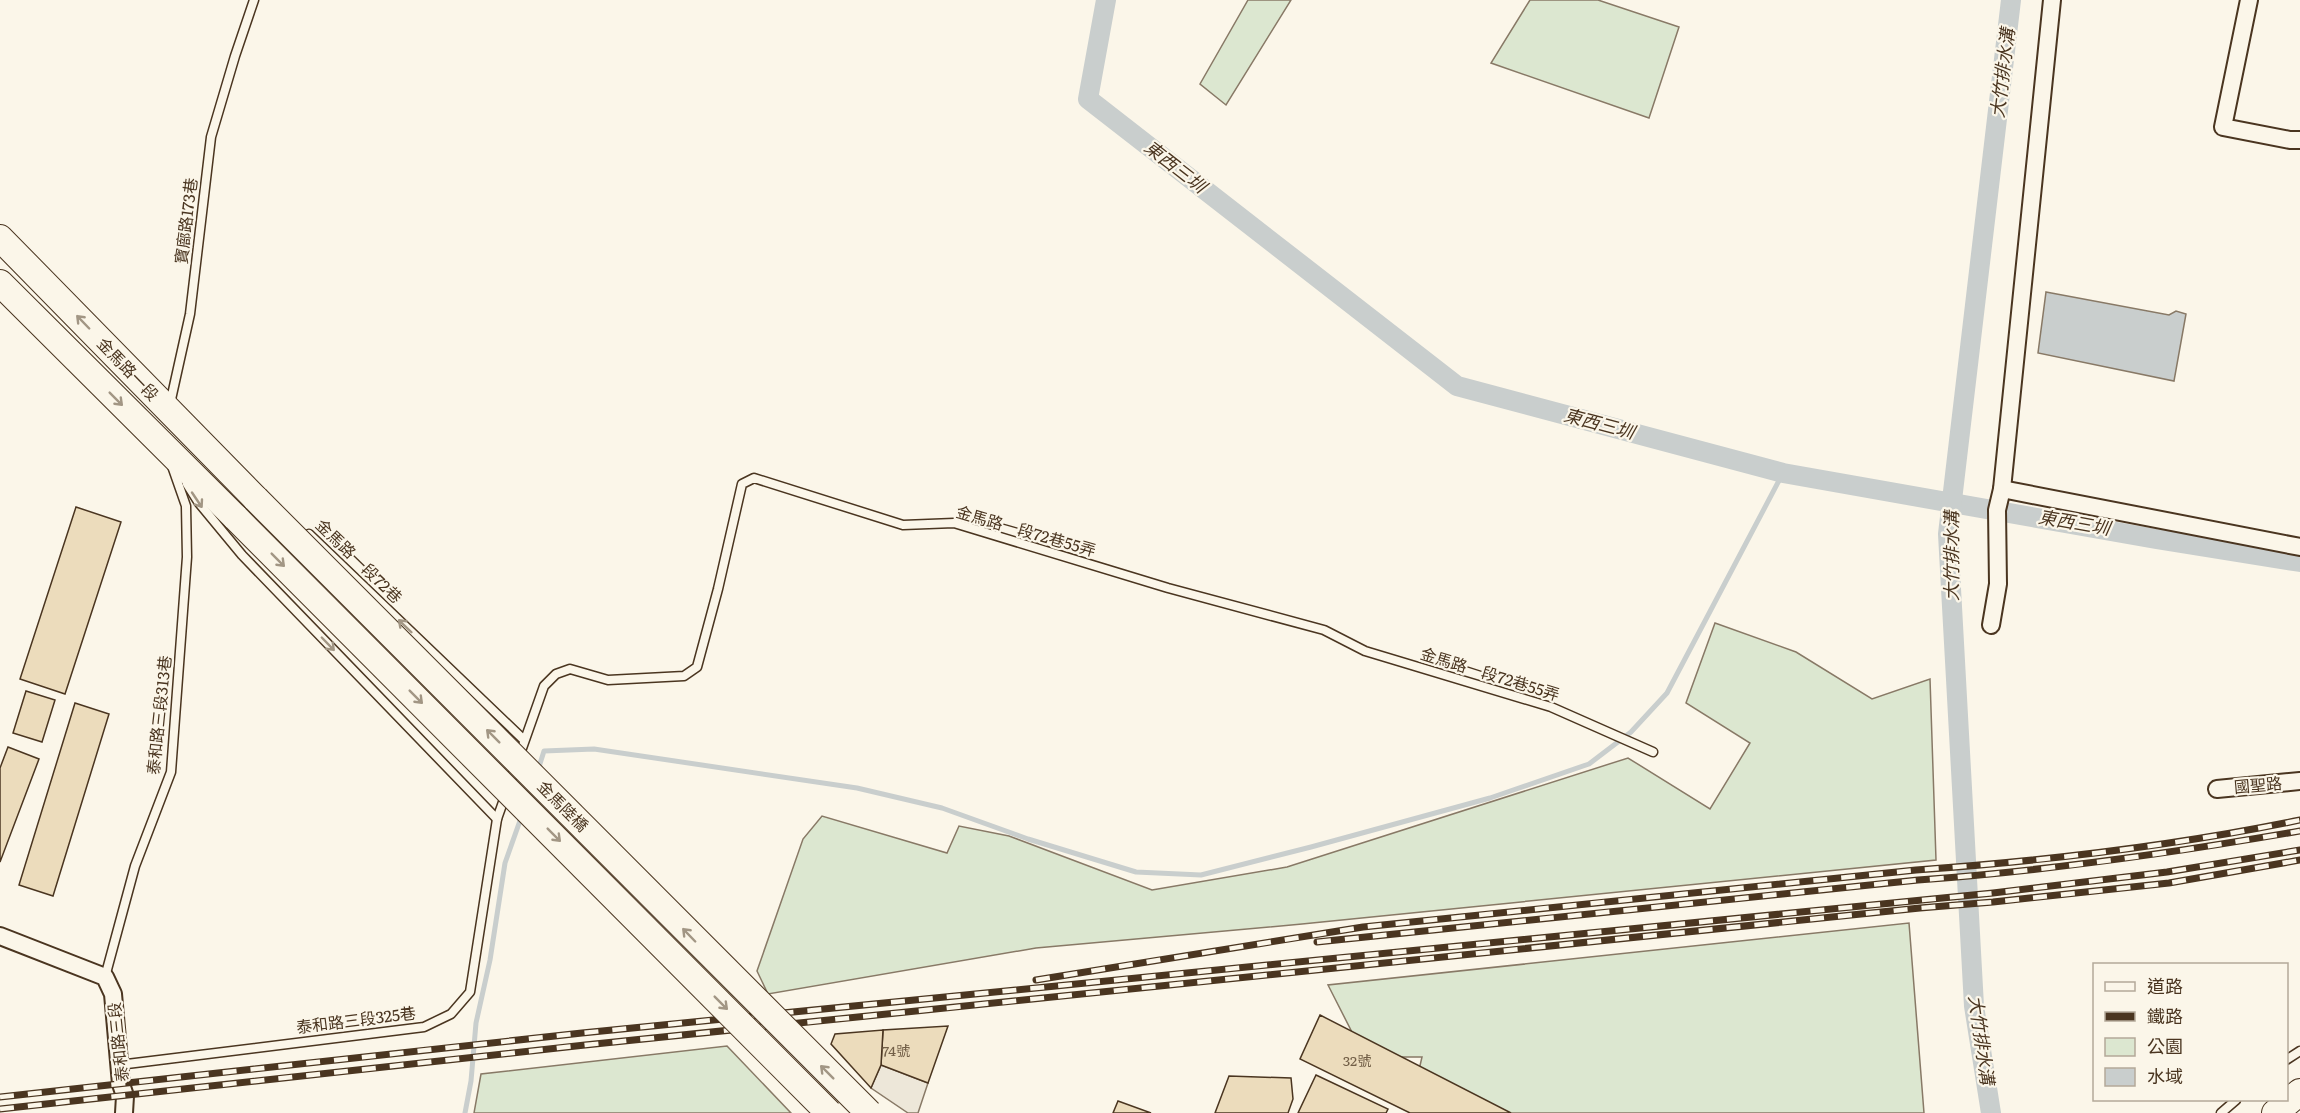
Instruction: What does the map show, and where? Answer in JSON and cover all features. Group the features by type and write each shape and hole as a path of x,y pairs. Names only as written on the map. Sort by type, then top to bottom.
{"main road":[{"name":"金馬路一段","path":"0,238 168,415 253,489"},
{"name":"金馬路一段","path":"0,283 167,445 236,518"},
{"name":"金馬陸橋","path":"253,489 869,1113"},
{"name":"金馬陸橋","path":"236,518 829,1113"},
{"path":"2275,1113 2300,1092"}],"street":[{"path":"1990,625 1998,584 1997,510 2002,489 2052,0"},
{"path":"2249,0 2223,127 2300,140"},
{"path":"2002,489 2300,548"},
{"name":"國聖路","path":"2217,789 2300,781"},
{"path":"0,936 105,977"},
{"name":"泰和路三段","path":"105,977 113,994 118,1065 125,1096 124,1113"}],"lane":[{"name":"寶廍路173巷","path":"168,415 190,314 212,138 235,56 254,0"},
{"path":"167,445 199,503 242,555 496,819"},
{"name":"泰和路三段313巷","path":"105,977 135,866 171,772 187,557 186,506 167,445"},
{"name":"金馬路一段72巷55弄","path":"523,739 544,686 556,674 570,669 608,680 651,678 684,676 697,667 742,484 754,478 903,525 954,523 1168,588 1324,630 1365,651 1551,707 1653,752"},
{"name":"金馬路一段72巷","path":"302,527 523,739"},
{"name":"泰和路三段325巷","path":"118,1065 424,1027 451,1014 470,992 496,819 523,739"},
{"path":"2221,1113 2235,1101"}],"green space":[{"path":"1248,0 1291,0 1226,105 1200,84"},
{"path":"1530,0 1598,0 1679,27 1649,118 1491,63"},
{"path":"1715,623 1796,652 1872,699 1930,679 1936,860 1302,924 1036,948 768,994 757,971 803,839 822,816 947,853 959,826 1009,836 1152,890 1287,867 1628,758 1710,809 1750,743 1686,703"},
{"path":"1909,923 1924,1113 1482,1113 1419,1070 1422,1057 1389,1057 1357,1042 1328,985"},
{"path":"727,1046 791,1113 474,1113 481,1074"}],"shaded area":[{"path":"881,1065 928,1083 918,1113 908,1113 871,1088"}],"water":[{"path":"2046,292 2169,315 2176,311 2186,314 2174,381 2038,353"}],"building":[{"path":"76,507 121,522 65,694 20,679"},
{"path":"26,691 55,700 42,742 13,733"},
{"path":"75,703 109,714 53,896 19,885"},
{"path":"8,747 39,759 0,862 0,768"},
{"path":"1320,1015 1511,1113 1410,1113 1300,1059"},
{"path":"948,1026 928,1083 881,1065 883,1030"},
{"path":"883,1030 881,1065 871,1088 831,1044 835,1034"},
{"path":"1316,1075 1388,1109 1386,1113 1298,1113"},
{"path":"1229,1076 1291,1078 1293,1099 1288,1113 1215,1113"},
{"path":"1118,1101 1151,1113 1113,1113"}],"waterway":[{"name":"東西三圳","path":"1106,0 1088,99 1457,386 1783,473 2300,562"},
{"name":"大竹排水溝","path":"1991,1113 1974,1006 1948,534 2011,0"},
{"path":"538,770 544,751 594,749 857,788 942,808 1028,839 1136,872 1201,875 1490,798 1589,764 1631,732 1667,693 1783,473"},
{"path":"465,1113 471,1081 476,1023 490,960 505,863 522,815"}],"railway":[{"path":"1036,980 1363,927 2061,857 2205,838 2300,820"},
{"path":"1317,942 2062,866 2205,847 2300,831"},
{"path":"0,1097 582,1033 1993,893 2167,872 2300,850"},
{"path":"0,1109 585,1045 2169,883 2300,860"}]}
